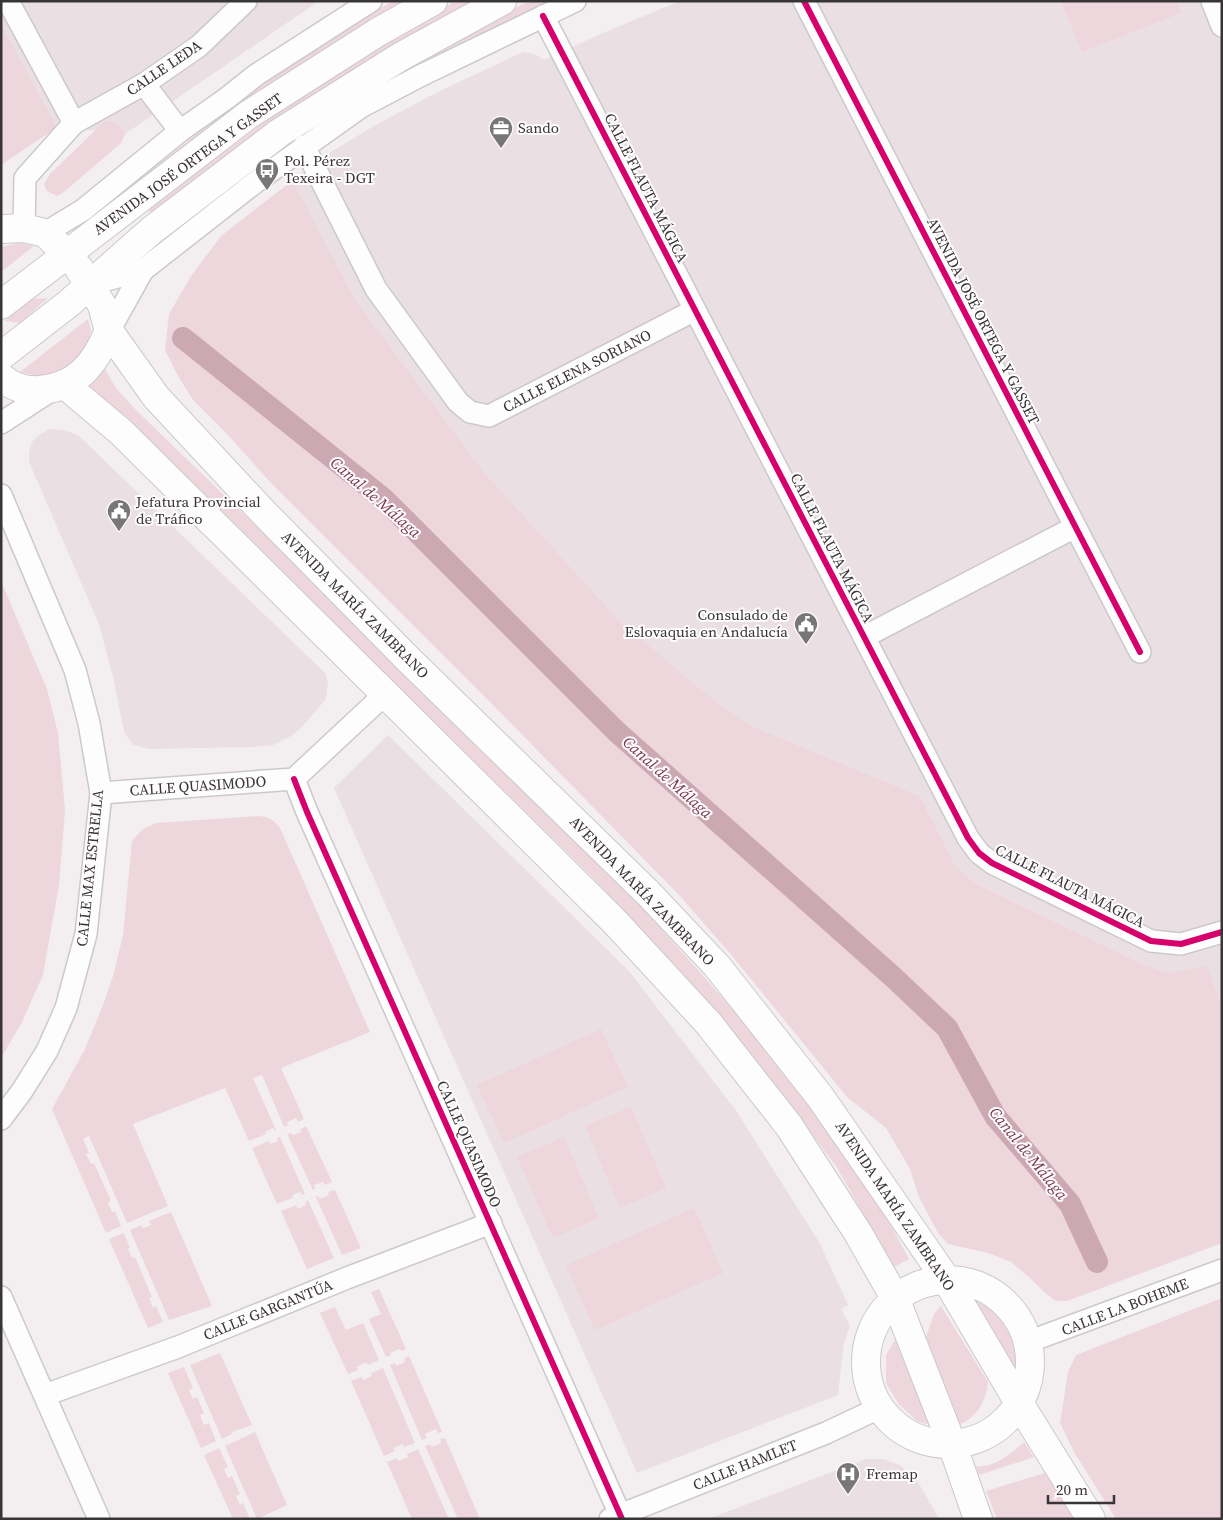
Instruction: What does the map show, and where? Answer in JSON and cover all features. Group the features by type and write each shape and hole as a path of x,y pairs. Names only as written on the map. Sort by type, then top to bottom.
{"main road":[{"name":"AVENIDA JOSÉ ORTEGA Y GASSET","path":"1,305 248,116 378,32 433,1"},
{"name":"AVENIDA JOSÉ ORTEGA Y GASSET","path":"1,356 68,304 152,230 279,133 400,57 502,1"},
{"path":"1,377 6,382 28,391 59,386 84,371 99,352 109,331 102,305 78,267 67,254 23,230"},
{"name":"AVENIDA MARÍA ZAMBRANO","path":"109,331 156,397 263,512 410,660 648,893 717,966 821,1098 946,1279 1019,1403 1091,1519"},
{"path":"59,386 121,432 384,695 615,922 709,1024 789,1126 858,1233 895,1298 952,1444 978,1519"},
{"path":"946,1279 969,1282 989,1290 1007,1304 1020,1322 1028,1342 1030,1363 1028,1384 1019,1403 1007,1420 991,1432 972,1441 952,1444 924,1441 898,1428 879,1408 868,1386 865,1362 868,1338 879,1316 895,1298 919,1284 946,1279"}],"street":[{"path":"8,1 74,123"},
{"name":"CALLE LEDA","path":"23,230 25,178 74,123 144,84 199,46 246,1"},
{"name":"AVENIDA JOSÉ ORTEGA Y GASSET","path":"23,230 83,210 180,131 256,75 371,1"},
{"name":"AVENIDA JOSÉ ORTEGA Y GASSET","path":"89,285 143,270 304,146 362,107 575,1"},
{"name":"AVENIDA JOSÉ ORTEGA Y GASSET","path":"804,1 1140,652"},
{"path":"1212,1 1222,26"},
{"name":"CALLE FLAUTA MÁGICA","path":"543,16 968,838 979,854 992,863 1150,941 1182,944 1222,932"},
{"path":"144,84 180,131"},
{"name":"CALLE ELENA SORIANO","path":"304,146 376,289 458,402 470,412 489,416 695,310"},
{"name":"AVENIDA JOSÉ ORTEGA Y GASSET","path":"109,331 143,270"},
{"path":"1,423 59,386"},
{"name":"CALLE MAX ESTRELLA","path":"1,495 75,670 89,723 101,793 86,934 66,1008 47,1051 22,1091 1,1119"},
{"path":"864,637 1075,527"},
{"path":"294,778 384,695"},
{"name":"CALLE QUASIMODO","path":"101,793 294,778 618,1517"},
{"name":"CALLE GARGANTÚA","path":"45,1396 170,1350 353,1276 491,1224"},
{"name":"CALLE LA BOHEME","path":"1028,1342 1222,1270"},
{"path":"1,1297 99,1519"},
{"name":"CALLE HAMLET","path":"618,1517 826,1434 879,1408"}],"shaded area":[{"path":"1,1 319,1 125,134 121,127 104,122 95,131 56,125 1,24"},
{"path":"393,1 409,1 135,190 131,185 258,88 358,21"},
{"path":"456,1 474,1 375,57 153,215 148,209 222,153 336,73 375,47"},
{"path":"529,1 553,1 458,44 401,74 347,107 170,238 166,234 292,140 455,39"},
{"path":"680,1 1222,1 1222,1006 1207,967 1169,973 1145,965 976,884 955,865 920,796 759,729 734,715 699,688 617,618 483,471 354,298 293,180 324,156 379,123 442,90 523,52 535,54 544,60"},
{"path":"1061,1 1176,1 1181,13 1082,52"},
{"path":"1,24 56,125 53,130 1,165"},
{"path":"113,121 121,127 125,134 121,143 64,192 57,196 47,191 44,184 50,174 104,122"},
{"path":"293,180 354,298 483,471 617,618 699,688 734,715 759,729 920,796 955,865 976,884 1145,965 1169,973 1207,966 1222,1006 1222,1243 1067,1301 1056,1301 1011,1262 988,1253 948,1244 938,1233 919,1197 910,1169 886,1128 847,1097 733,957 679,895 495,707 272,484 228,435 193,400 165,350 169,314 191,276 221,236"},
{"path":"19,243 34,246 1,272 1,247"},
{"path":"48,298 20,323 5,321 33,299"},
{"path":"88,319 91,330 89,340 79,358 66,369 53,374 38,376 20,372"},
{"path":"105,369 116,388 136,410 338,605 626,890 707,980 784,1070 851,1161 889,1222 909,1259 894,1267 836,1166 749,1051 686,977 591,876 128,419 108,401 87,389"},
{"name":"Jefatura Provincial de Tráfico","path":"50,429 63,430 78,435 325,673 328,682 326,699 300,729 273,745 254,747 149,749 133,745 124,732 114,681 99,624 29,462 32,442 39,435"},
{"path":"1,581 47,689 58,733 65,810 59,885 43,975 22,1022 1,1058"},
{"path":"388,735 629,971 737,1112 819,1242 848,1305 841,1309 850,1326 844,1342 838,1395 637,1473 334,788"},
{"path":"259,816 272,820 281,830 370,1032 281,1068 304,1119 298,1122 296,1118 287,1122 288,1125 284,1127 262,1075 253,1078 275,1131 273,1128 265,1132 266,1134 249,1141 225,1088 133,1124 168,1206 127,1223 89,1136 83,1139 89,1153 86,1154 91,1164 94,1163 111,1201 108,1203 112,1212 115,1211 121,1226 106,1233 52,1109 85,1049 113,976 123,935 132,841 143,829 156,823"},
{"path":"601,1029 628,1087 504,1143 477,1085"},
{"path":"631,1107 666,1188 620,1208 585,1126"},
{"path":"306,1126 332,1182 325,1185 323,1182 314,1185 315,1189 313,1190 287,1134 291,1133 293,1135 301,1132 301,1129"},
{"path":"280,1137 305,1194 302,1195 300,1192 292,1195 293,1198 277,1204 252,1148 269,1141 270,1144 278,1141 277,1138"},
{"path":"564,1137 599,1218 553,1238 517,1157"},
{"path":"335,1190 361,1248 342,1255 316,1197 318,1196 320,1199 329,1195 328,1192"},
{"path":"308,1200 334,1258 307,1269 281,1211 296,1205 298,1209 306,1205 305,1202"},
{"path":"694,1208 723,1273 595,1330 566,1265"},
{"path":"171,1212 212,1306 169,1320 130,1230 141,1225 143,1228 151,1225 149,1221"},
{"path":"124,1233 130,1248 128,1249 132,1258 135,1257 152,1297 149,1298 153,1308 156,1306 163,1322 148,1328 109,1239"},
{"path":"379,1289 406,1349 402,1351 399,1349 386,1357 369,1319 381,1314 371,1292"},
{"path":"965,1296 983,1302 1003,1316 1013,1333 1020,1361 1015,1375"},
{"path":"1222,1298 1222,1519 1116,1519 1074,1452 1060,1423 1068,1372 1076,1355"},
{"path":"941,1306 988,1382 980,1407 972,1417 960,1424 926,1337 934,1314"},
{"path":"335,1307 346,1330 363,1323 379,1360 368,1365 366,1362 357,1367 358,1370 348,1374 320,1313"},
{"path":"895,1340 933,1426 917,1421 898,1403 886,1383 886,1355"},
{"path":"220,1353 252,1425 232,1432 232,1434 222,1439 190,1365"},
{"path":"409,1356 442,1432 438,1433 436,1429 425,1434 427,1438 422,1440 390,1365 395,1363 396,1366 405,1362 404,1359"},
{"path":"184,1367 193,1388 189,1390 193,1399 197,1397 204,1413 200,1415 204,1425 209,1423 216,1441 201,1448 168,1373"},
{"path":"383,1368 415,1443 404,1447 403,1444 393,1448 395,1451 384,1456 351,1381 362,1377 363,1380 372,1376 371,1373"},
{"path":"255,1432 287,1505 257,1519 225,1446"},
{"path":"445,1438 480,1519 458,1519 425,1446 430,1444 432,1447 441,1443 440,1439"},
{"path":"1024,1442 1034,1457 979,1475 976,1466 995,1463"},
{"path":"219,1448 228,1467 224,1469 228,1478 232,1476 240,1494 236,1496 240,1505 243,1503 250,1519 233,1519 204,1455"},
{"path":"418,1449 449,1519 412,1519 387,1462 397,1458 399,1461 408,1457 407,1454"},
{"name":"Fremap","path":"866,1459 884,1459 901,1466 918,1482 939,1519 708,1519"},
{"path":"1045,1473 1075,1519 997,1519 986,1491"}],"waterway":[{"name":"Canal de Málaga","path":"183,338 384,499 617,732 892,976 947,1028 995,1116 1070,1204 1097,1262"}],"cycle path":[{"path":"804,1 1140,652"},
{"path":"543,16 968,838 979,853 992,863 1151,941 1181,944 1222,932"},
{"path":"294,779 622,1519"}],"place":[{"name":"Sando","path":"501,149"},
{"name":"Pol. Pérez Texeira - DGT","path":"267,191"},
{"name":"Jefatura Provincial de Tráfico","path":"119,532"},
{"name":"Consulado de Eslovaquia en Andalucía","path":"806,645"},
{"name":"Fremap","path":"848,1495"}]}
